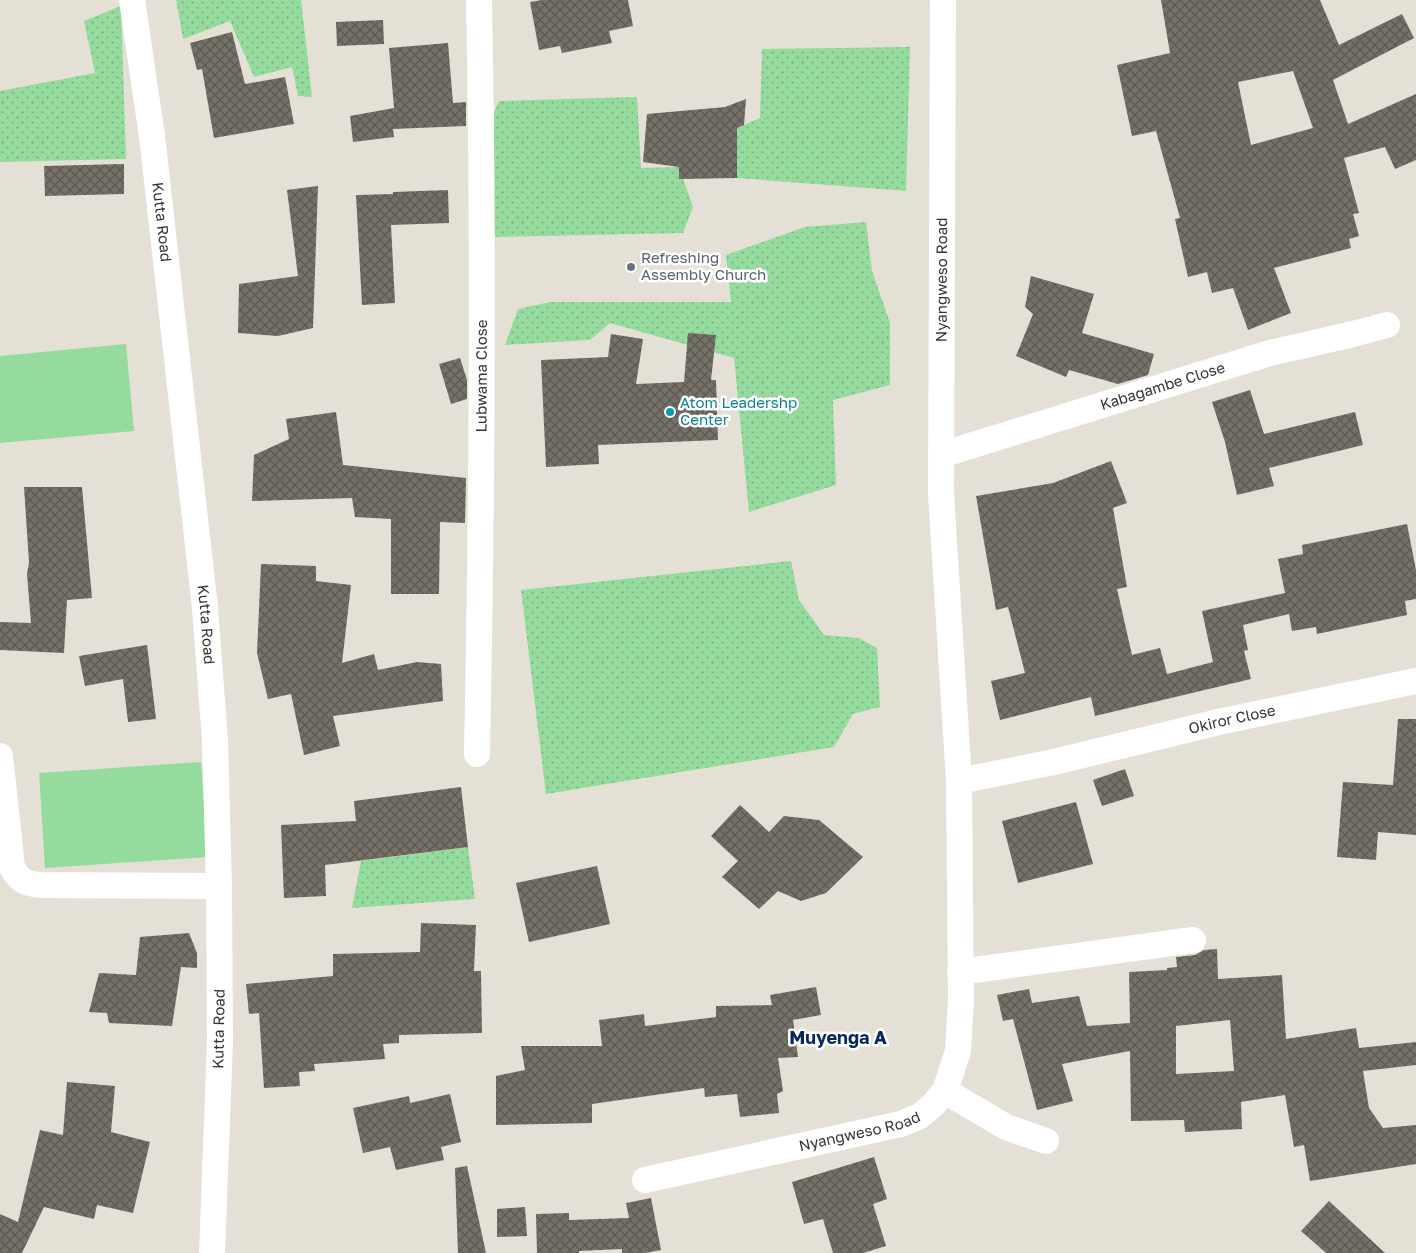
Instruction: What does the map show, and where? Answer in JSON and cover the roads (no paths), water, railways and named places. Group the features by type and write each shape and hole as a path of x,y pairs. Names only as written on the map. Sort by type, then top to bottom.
{"street":[{"name":"Kutta Road","path":"132,0 152,136 205,608 215,740 219,886 220,1041 212,1253"},
{"name":"Lubwama Close","path":"478,754 482,325 482,146 479,0"},
{"name":"Nyangweso Road","path":"645,1180 900,1124 920,1116 945,1091 958,1051 961,1001 959,781 944,558 941,455 943,0"},
{"name":"Kabagambe Close","path":"941,455 1262,355 1386,325"},
{"name":"Okiror Close","path":"959,781 1054,762 1223,721 1414,682"},
{"path":"0,756 12,867 17,876 24,882 39,885 219,886"},
{"path":"960,972 1193,940"},
{"path":"945,1091 1006,1127 1046,1141"}],"place":[{"name":"Refreshing Assembly Church","path":"631,267"},
{"name":"Atom Leadershp Center","path":"670,412"}],"district":[{"name":"Muyenga A","path":"838,1038"}]}
